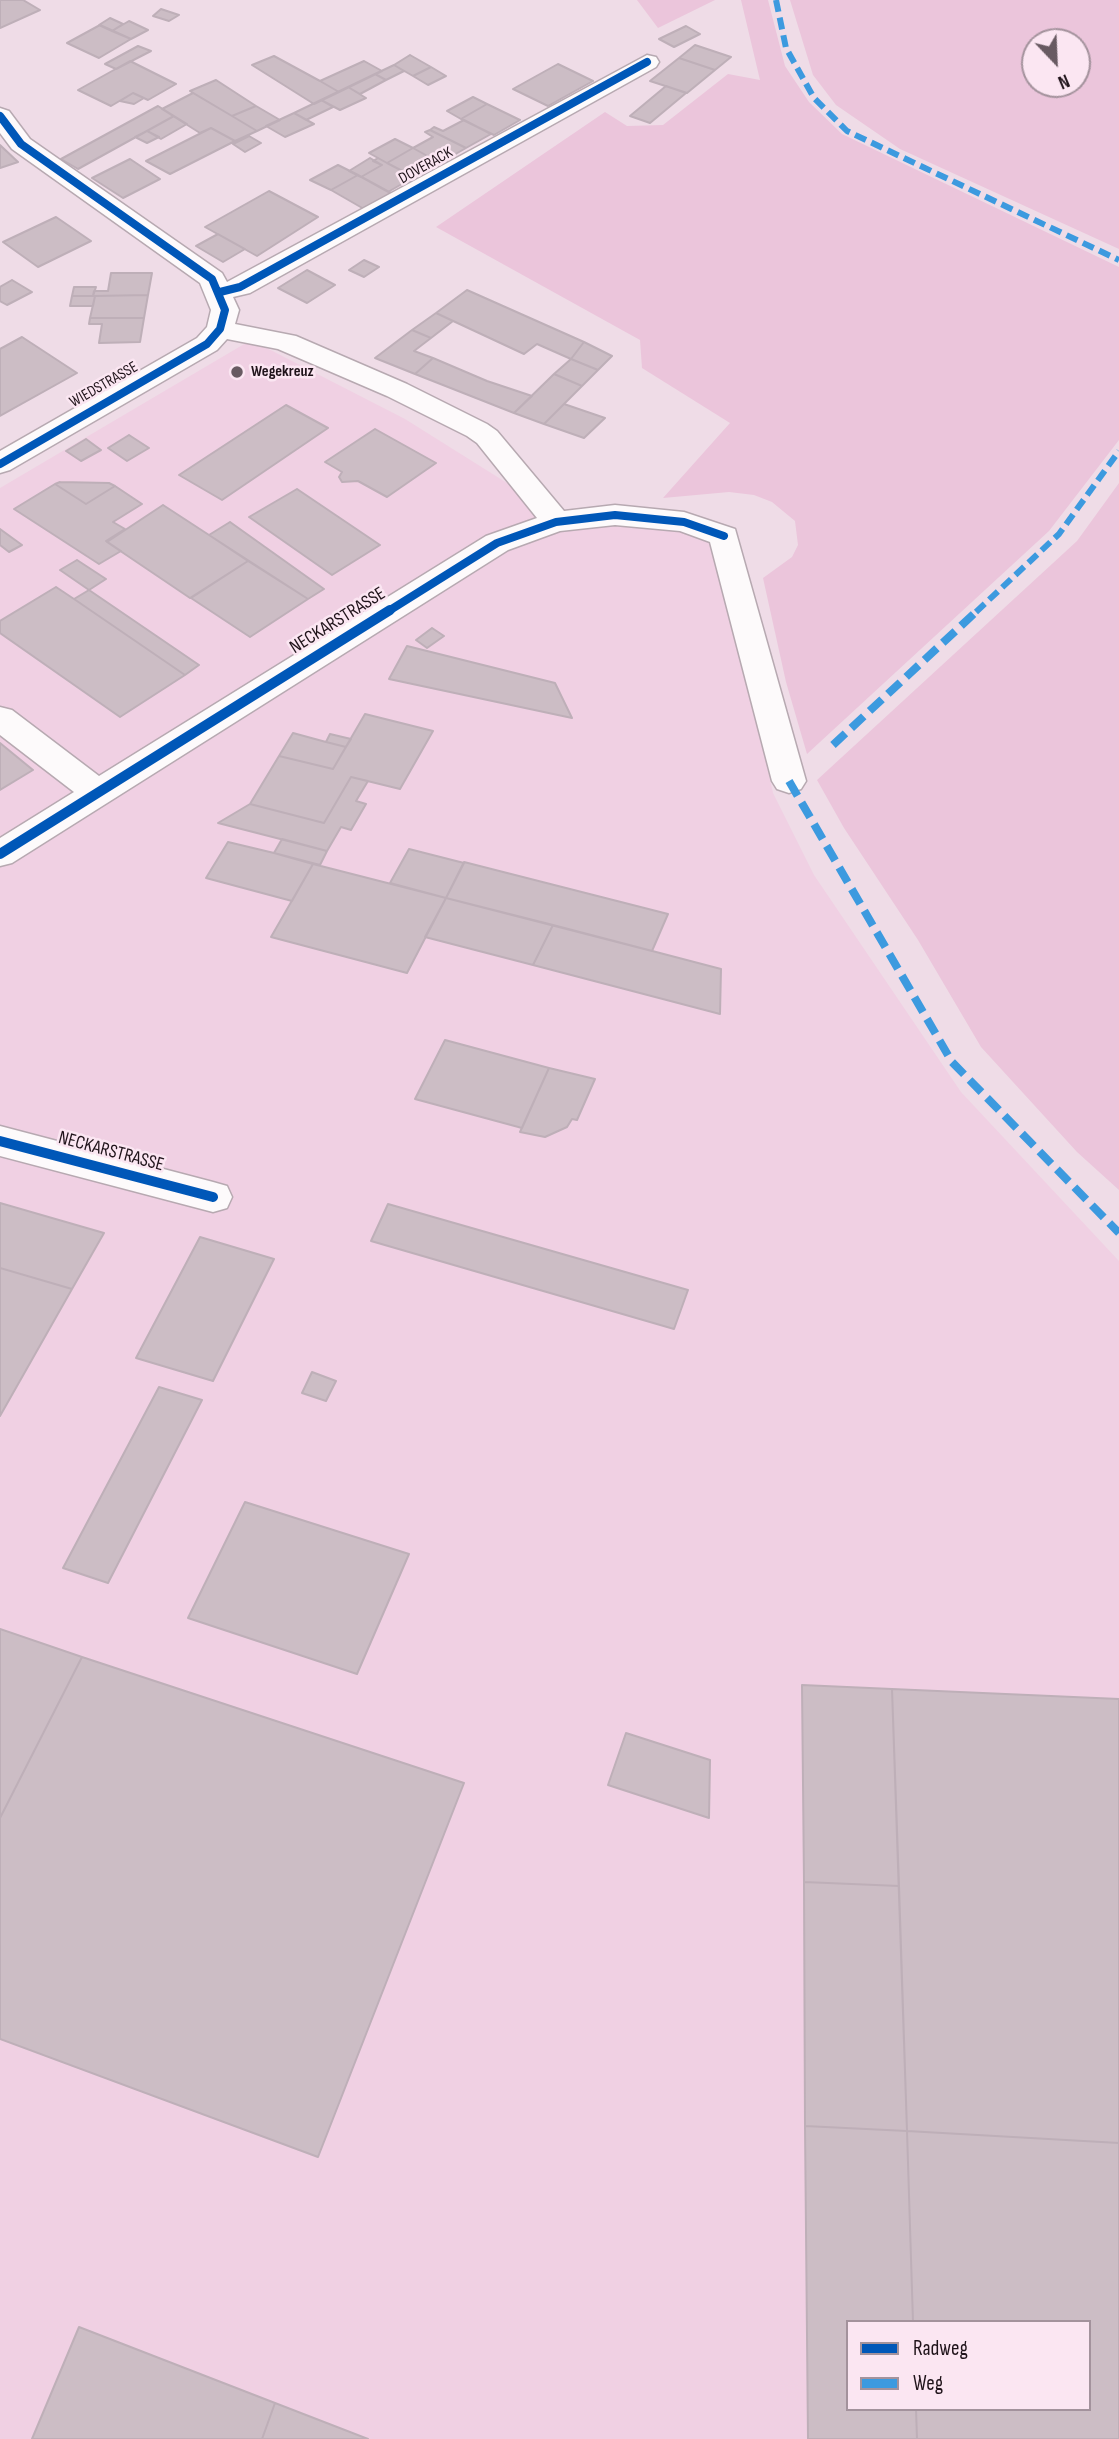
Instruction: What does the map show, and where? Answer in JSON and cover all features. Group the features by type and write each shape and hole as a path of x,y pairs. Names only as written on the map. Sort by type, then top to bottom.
{"street":[{"name":"DOVERACK","path":"220,292 240,287 647,62"},
{"path":"0,116 21,144 212,279 220,292 225,310 220,328 286,342 397,390 477,430 487,437 556,522"},
{"name":"WIEDSTRASSE","path":"0,464 207,344 220,328"},
{"name":"NECKARSTRASSE","path":"0,854 497,543 556,522 615,515 684,522 724,536 789,781"},
{"path":"0,718 98,793"},
{"name":"NECKARSTRASSE","path":"0,1141 214,1197"}],"shaded area":[{"path":"637,0 715,0 658,28"},
{"path":"741,0 768,0 785,66 809,102 842,134 1119,267 1119,440 1049,531 807,754 786,682 763,578 792,557 798,545 795,521 772,502 754,495 729,492 663,498 730,423 642,368 640,340 436,227 605,112 627,126 663,125 728,74 760,80"},
{"path":"790,0 1119,0 1119,249 900,149 836,105 813,75"},
{"path":"251,340 405,419 558,515 718,528 733,613 773,793 814,875 961,1092 1119,1261 1119,2439 0,2439 0,488"},
{"path":"1119,483 1119,1190 1077,1152 981,1047 918,940 844,828 817,780 1077,541"}],"building":[{"path":"0,0 23,0 40,10 0,28"},
{"path":"161,9 179,15 169,21 153,16"},
{"path":"110,18 123,24 112,31 99,25"},
{"path":"129,21 148,30 131,39 112,31"},
{"path":"100,25 131,39 99,58 67,43"},
{"path":"686,26 700,34 674,47 659,39"},
{"path":"695,45 731,57 715,70 679,58"},
{"path":"138,46 151,51 116,69 105,64"},
{"path":"410,55 431,67 413,76 394,65"},
{"path":"274,56 339,92 314,104 252,65"},
{"path":"679,58 715,70 687,93 650,81"},
{"path":"130,61 176,84 148,100 133,93 111,106 78,90"},
{"path":"364,61 382,71 339,92 320,81"},
{"path":"558,64 593,81 548,106 513,89"},
{"path":"394,65 404,71 386,80 375,74"},
{"path":"431,67 446,76 428,85 413,76"},
{"path":"375,74 386,80 360,94 348,87"},
{"path":"216,80 256,106 232,116 190,91"},
{"path":"666,86 686,93 650,123 630,116"},
{"path":"348,87 366,98 340,110 321,100"},
{"path":"133,93 144,98 134,104 120,101"},
{"path":"193,93 257,131 235,141 211,128 200,133 162,109"},
{"path":"473,97 487,104 461,119 447,111"},
{"path":"321,100 333,107 306,120 294,113"},
{"path":"487,104 520,120 494,135 461,119"},
{"path":"158,106 174,116 78,169 61,159"},
{"path":"256,106 280,120 257,131 232,116"},
{"path":"294,113 314,124 285,137 266,126"},
{"path":"174,116 187,124 161,139 147,131"},
{"path":"464,120 491,134 466,148 430,130 434,127 443,131"},
{"path":"211,128 235,141 170,174 146,161"},
{"path":"430,130 466,148 440,163 413,148 433,137 425,132"},
{"path":"147,131 159,137 147,143 135,137"},
{"path":"249,136 261,143 245,152 233,144"},
{"path":"395,139 413,148 387,163 369,153"},
{"path":"0,145 18,162 0,168"},
{"path":"413,148 440,163 414,177 387,163"},
{"path":"370,158 382,165 361,177 349,171"},
{"path":"378,158 414,177 388,192 361,177 382,165 373,161"},
{"path":"130,159 160,179 123,198 92,178"},
{"path":"338,165 358,175 331,190 310,180"},
{"path":"358,175 391,193 364,209 331,190"},
{"path":"269,191 318,217 257,256 205,227"},
{"path":"56,217 91,241 38,267 3,242"},
{"path":"218,234 245,249 223,262 196,246"},
{"path":"364,260 379,267 364,277 349,270"},
{"path":"307,270 335,285 307,303 278,288"},
{"path":"111,273 152,273 148,295 93,296 94,291 108,291"},
{"path":"12,280 32,292 7,305 0,301 0,287"},
{"path":"74,287 96,287 93,296 72,296"},
{"path":"467,290 584,342 571,359 537,344 524,354 436,313"},
{"path":"148,295 144,318 90,318 95,296"},
{"path":"72,296 95,296 93,306 70,306"},
{"path":"436,313 453,321 431,338 412,330"},
{"path":"90,318 144,318 140,342 99,343 102,324 89,324"},
{"path":"412,330 431,338 414,351 433,358 415,374 375,358"},
{"path":"22,337 77,373 0,416 0,349"},
{"path":"584,342 612,356 598,370 571,359"},
{"path":"433,358 487,381 532,396 514,413 415,374"},
{"path":"571,359 598,370 582,386 554,374"},
{"path":"554,374 582,386 544,424 514,413"},
{"path":"564,404 605,418 584,438 544,424"},
{"path":"286,405 328,428 222,500 179,475"},
{"path":"375,429 436,463 387,497 358,481 342,482 339,477 342,472 325,462"},
{"path":"129,435 149,448 127,461 108,448"},
{"path":"86,439 101,450 81,461 66,451"},
{"path":"109,483 115,486 86,504 55,484"},
{"path":"55,484 86,504 115,486 142,504 113,522 125,529 106,541 121,551 99,564 14,509"},
{"path":"297,489 380,545 332,575 249,517"},
{"path":"163,505 248,561 190,598 107,542"},
{"path":"230,522 324,589 308,599 209,535"},
{"path":"0,529 22,545 9,552 0,545"},
{"path":"77,560 106,579 89,590 60,570"},
{"path":"248,561 308,599 250,637 191,598"},
{"path":"56,587 185,675 120,717 0,633 0,621"},
{"path":"89,590 199,665 185,675 74,599"},
{"path":"432,628 444,636 427,648 416,640"},
{"path":"407,646 555,683 572,718 389,679"},
{"path":"365,714 433,731 400,789 351,777 324,823 250,804 279,756 333,769"},
{"path":"293,733 346,747 333,769 279,756"},
{"path":"330,734 351,739 346,747 326,742"},
{"path":"0,743 33,770 0,790"},
{"path":"351,777 368,781 356,801 366,804 351,830 341,827 327,851 218,823 250,804 324,823"},
{"path":"282,839 327,851 320,865 274,853"},
{"path":"228,842 313,864 292,901 206,878"},
{"path":"409,849 464,863 446,898 390,883"},
{"path":"464,862 668,914 652,951 446,898"},
{"path":"313,864 446,898 407,973 271,937"},
{"path":"446,898 553,925 533,965 425,937"},
{"path":"553,925 721,969 720,1014 533,965"},
{"path":"445,1040 549,1068 522,1128 415,1099"},
{"path":"549,1068 595,1079 577,1120 572,1119 567,1127 545,1137 520,1132"},
{"path":"0,1203 104,1233 72,1289 0,1268"},
{"path":"388,1204 688,1290 674,1329 371,1241"},
{"path":"200,1237 274,1259 213,1381 136,1358"},
{"path":"0,1268 72,1289 0,1416"},
{"path":"312,1372 336,1381 326,1401 302,1393"},
{"path":"159,1387 202,1400 108,1583 63,1568"},
{"path":"245,1502 409,1554 357,1674 188,1618"},
{"path":"0,1629 82,1657 0,1818"},
{"path":"82,1657 464,1783 318,2157 0,2039 0,1818"},
{"path":"802,1685 892,1689 899,1886 804,1882"},
{"path":"892,1689 1119,1699 1119,2143 907,2131"},
{"path":"626,1733 710,1760 709,1818 608,1785"},
{"path":"804,1882 899,1886 907,2131 805,2126"},
{"path":"805,2126 907,2131 913,2320 846,2320 846,2411 916,2411 917,2439 808,2439"},
{"path":"907,2131 1119,2143 1119,2439 917,2439 916,2411 1091,2411 1091,2320 913,2320"},
{"path":"79,2327 275,2403 262,2439 32,2439"},
{"path":"275,2403 368,2439 262,2439"}],"marked path":[{"path":"776,0 786,48 814,98 847,131 1119,260"},
{"path":"833,745 1059,534 1119,451"},
{"path":"789,781 952,1062 1119,1233"}],"cycle path":[{"path":"220,292 240,287 647,62"},
{"path":"0,116 21,144 212,279 225,310 220,329 207,344 0,464"},
{"path":"0,854 497,543 556,522 615,515 684,522 724,536"},
{"path":"0,1141 213,1197"}],"place":[{"name":"Wegekreuz","path":"237,372"}]}
